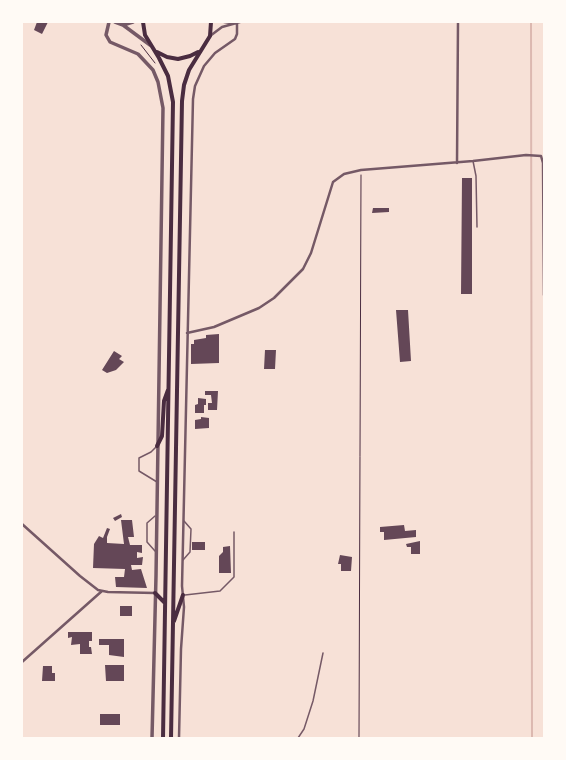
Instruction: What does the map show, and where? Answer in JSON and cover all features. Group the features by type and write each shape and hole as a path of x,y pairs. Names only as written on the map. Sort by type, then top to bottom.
{"main road":[{"path":"143,22 143,31 168,76 173,102 170,386 163,738"},
{"path":"171,738 182,100 187,75 210,36 211,22"},
{"path":"152,46 163,56 173,58 183,58 200,51"},
{"path":"157,446 162,436 164,401 170,386"},
{"path":"155,592 165,602"},
{"path":"173,623 183,595"}],"street":[{"path":"109,22 106,35 110,42 138,54 153,70 158,82 163,108 152,738"},
{"path":"115,22 123,25 152,46"},
{"path":"123,25 133,22"},
{"path":"179,738 187,333 194,93 199,76 207,61 236,37 238,22 224,22"},
{"path":"457,163 458,22"},
{"path":"210,36 219,29 231,23"},
{"path":"187,333 214,327 258,308 293,280 302,269 311,253 333,182 344,174 361,170 457,163 536,154 542,156 544,295"},
{"path":"22,524 86,581 102,591 155,592"},
{"path":"22,662 102,591"}],"lane":[{"path":"473,161 476,176 477,227"},
{"path":"157,446 151,452 139,458 140,471 157,482"},
{"path":"156,552 147,542 147,523 157,514"},
{"path":"183,520 191,529 190,552 183,560"},
{"path":"183,595 220,591 234,577 234,532"},
{"path":"298,738 302,734 311,708 323,653"}],"path":[{"path":"359,738 361,170"}],"building":[{"path":"37,22 48,22 42,34 34,30"},
{"path":"462,178 472,178 472,294 461,294"},
{"path":"373,208 389,208 389,212 372,213"},
{"path":"396,310 408,310 411,361 400,362"},
{"path":"219,334 219,363 191,364 191,344 194,344 194,340 206,338 206,335"},
{"path":"265,350 276,350 275,369 264,369"},
{"path":"114,351 122,356 119,359 124,362 116,370 107,373 102,370"},
{"path":"205,391 218,391 217,410 208,410 208,403 212,403 211,395 205,395"},
{"path":"198,398 206,399 204,413 195,413 195,405 198,404"},
{"path":"201,417 209,418 209,428 195,429 195,420 201,419"},
{"path":"121,514 122,517 115,521 113,518"},
{"path":"121,520 132,520 134,537 128,537 130,545 142,545 142,553 137,552 137,558 143,557 142,565 131,565 132,570 141,569 147,588 116,587 115,577 124,577 125,569 93,568 94,544 99,536 103,538 107,528 110,529 107,537 107,543 124,544"},
{"path":"404,525 405,531 416,530 416,537 384,540 384,532 380,532 380,527"},
{"path":"420,541 420,554 411,554 411,547 407,547 406,544"},
{"path":"192,542 205,542 205,550 192,550"},
{"path":"230,546 231,573 219,573 219,556 223,552 223,547"},
{"path":"340,555 352,557 351,571 341,571 341,564 338,564"},
{"path":"120,606 132,606 132,616 120,616"},
{"path":"68,632 92,632 92,641 89,641 89,647 91,647 92,654 80,654 80,644 71,645 72,637 68,638"},
{"path":"99,639 124,639 124,657 109,655 109,645 99,645"},
{"path":"105,665 124,665 124,681 106,681"},
{"path":"43,666 52,666 52,673 55,673 55,681 42,681"},
{"path":"100,714 120,714 120,725 100,725"}],"waterway":[{"path":"531,22 532,738"}]}
